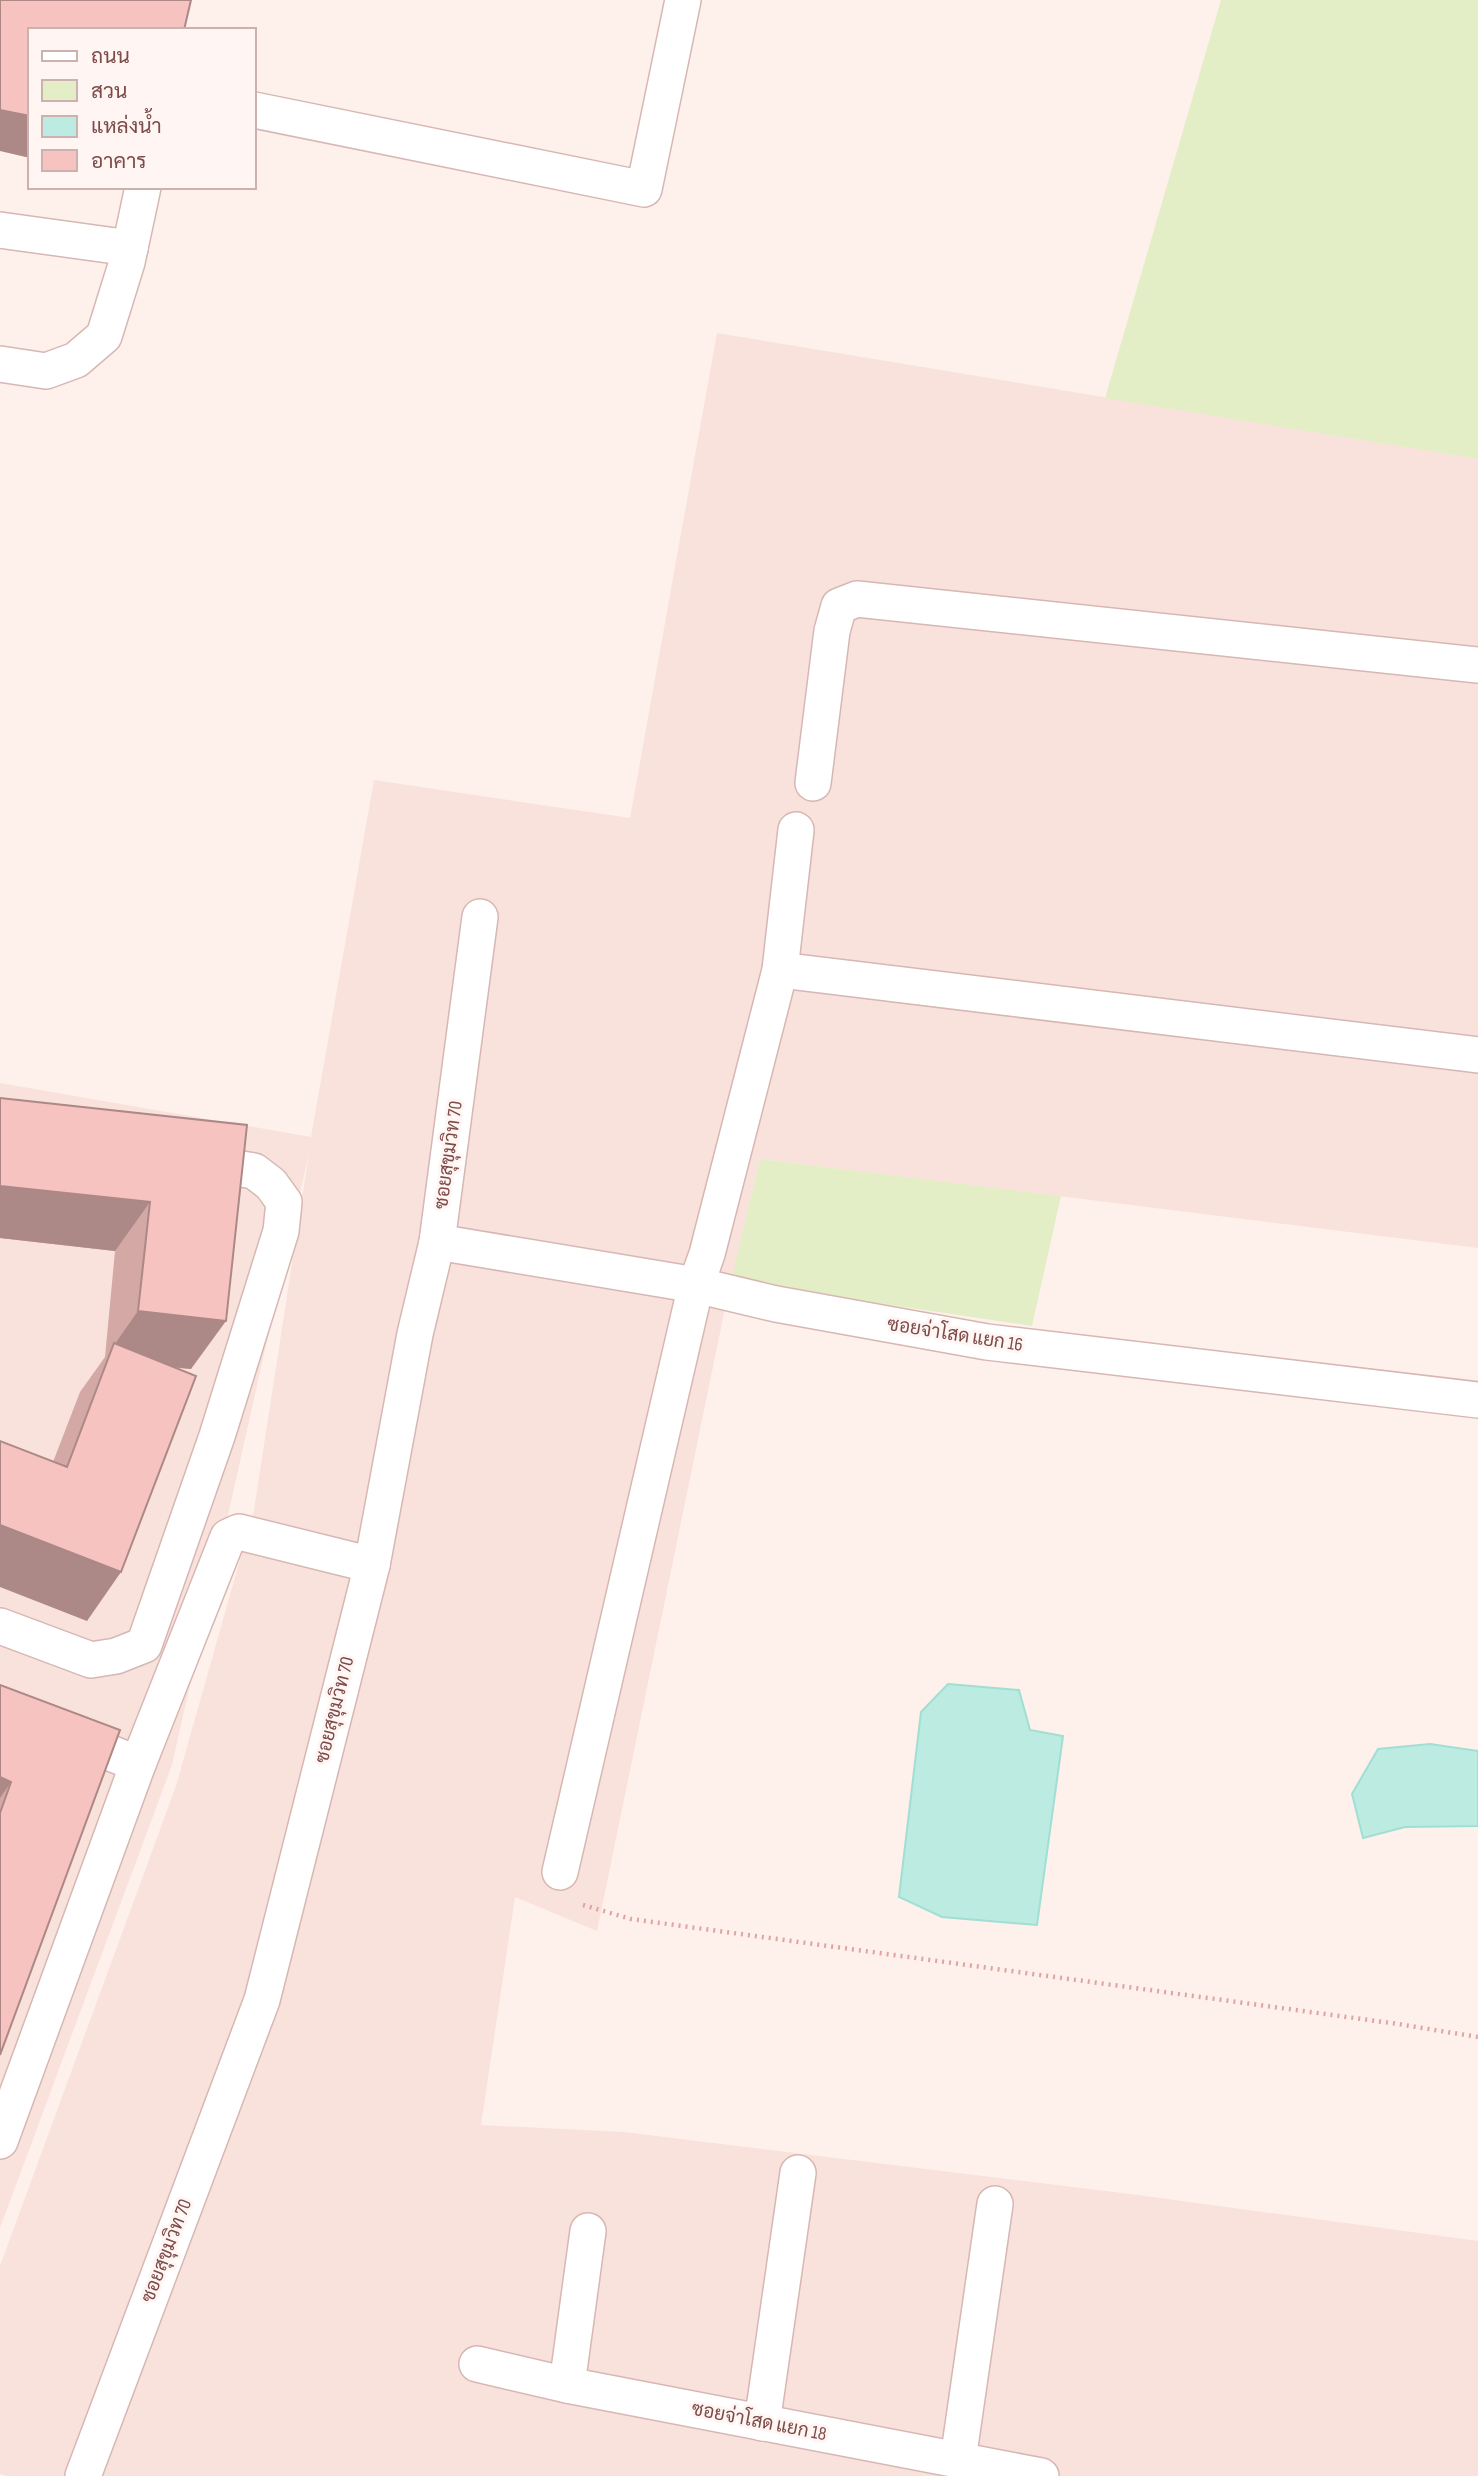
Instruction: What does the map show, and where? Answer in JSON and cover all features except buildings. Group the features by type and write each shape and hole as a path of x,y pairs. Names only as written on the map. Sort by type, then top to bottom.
{"street":[{"path":"256,110 644,188 683,0"},
{"path":"0,364 46,371 76,360 104,335 130,248 143,189"},
{"path":"0,230 130,248"},
{"path":"813,783 832,631 839,606 857,599 1478,665"},
{"path":"559,1872 696,1285 780,970 796,830"},
{"name":"ซอยสุขุมวิท 70","path":"83,2476 261,2000 372,1565 415,1334 437,1242 480,917"},
{"path":"780,970 1478,1055"},
{"path":"0,1626 91,1660 116,1656 144,1645 217,1436 281,1231 284,1202 271,1184 254,1171 162,1157"},
{"name":"ซอยจ่าโสด แยก 16","path":"437,1242 696,1285 776,1304 986,1342 1478,1401"},
{"path":"0,2141 138,1764 228,1537 239,1532 372,1565"},
{"path":"0,1709 138,1764"},
{"path":"762,2423 798,2173"},
{"path":"958,2460 995,2204"},
{"path":"567,2385 588,2231"},
{"name":"ซอยจ่าโสด แยก 18","path":"477,2364 567,2385 1041,2476"}],"path":[{"path":"559,1872 574,1902 631,1919 1478,2037"}],"shaded area":[{"path":"717,333 1478,459 1478,1248 760,1159 724,1313 597,1931 515,1897 481,2125 624,2132 1138,2195 1478,2241 1478,2476 0,2474 0,2266 176,1786 254,1510 309,1153 172,1765 0,2228 0,1083 311,1137 374,780 630,818"}],"green space":[{"path":"1221,0 1478,0 1478,459 1105,398"},
{"path":"760,1159 1061,1196 1032,1326 731,1281"}],"water":[{"path":"948,1684 1019,1690 1030,1730 1063,1736 1037,1925 942,1917 899,1897 921,1712"},
{"path":"1430,1744 1478,1751 1478,1826 1405,1827 1363,1838 1352,1794 1378,1749"}]}
